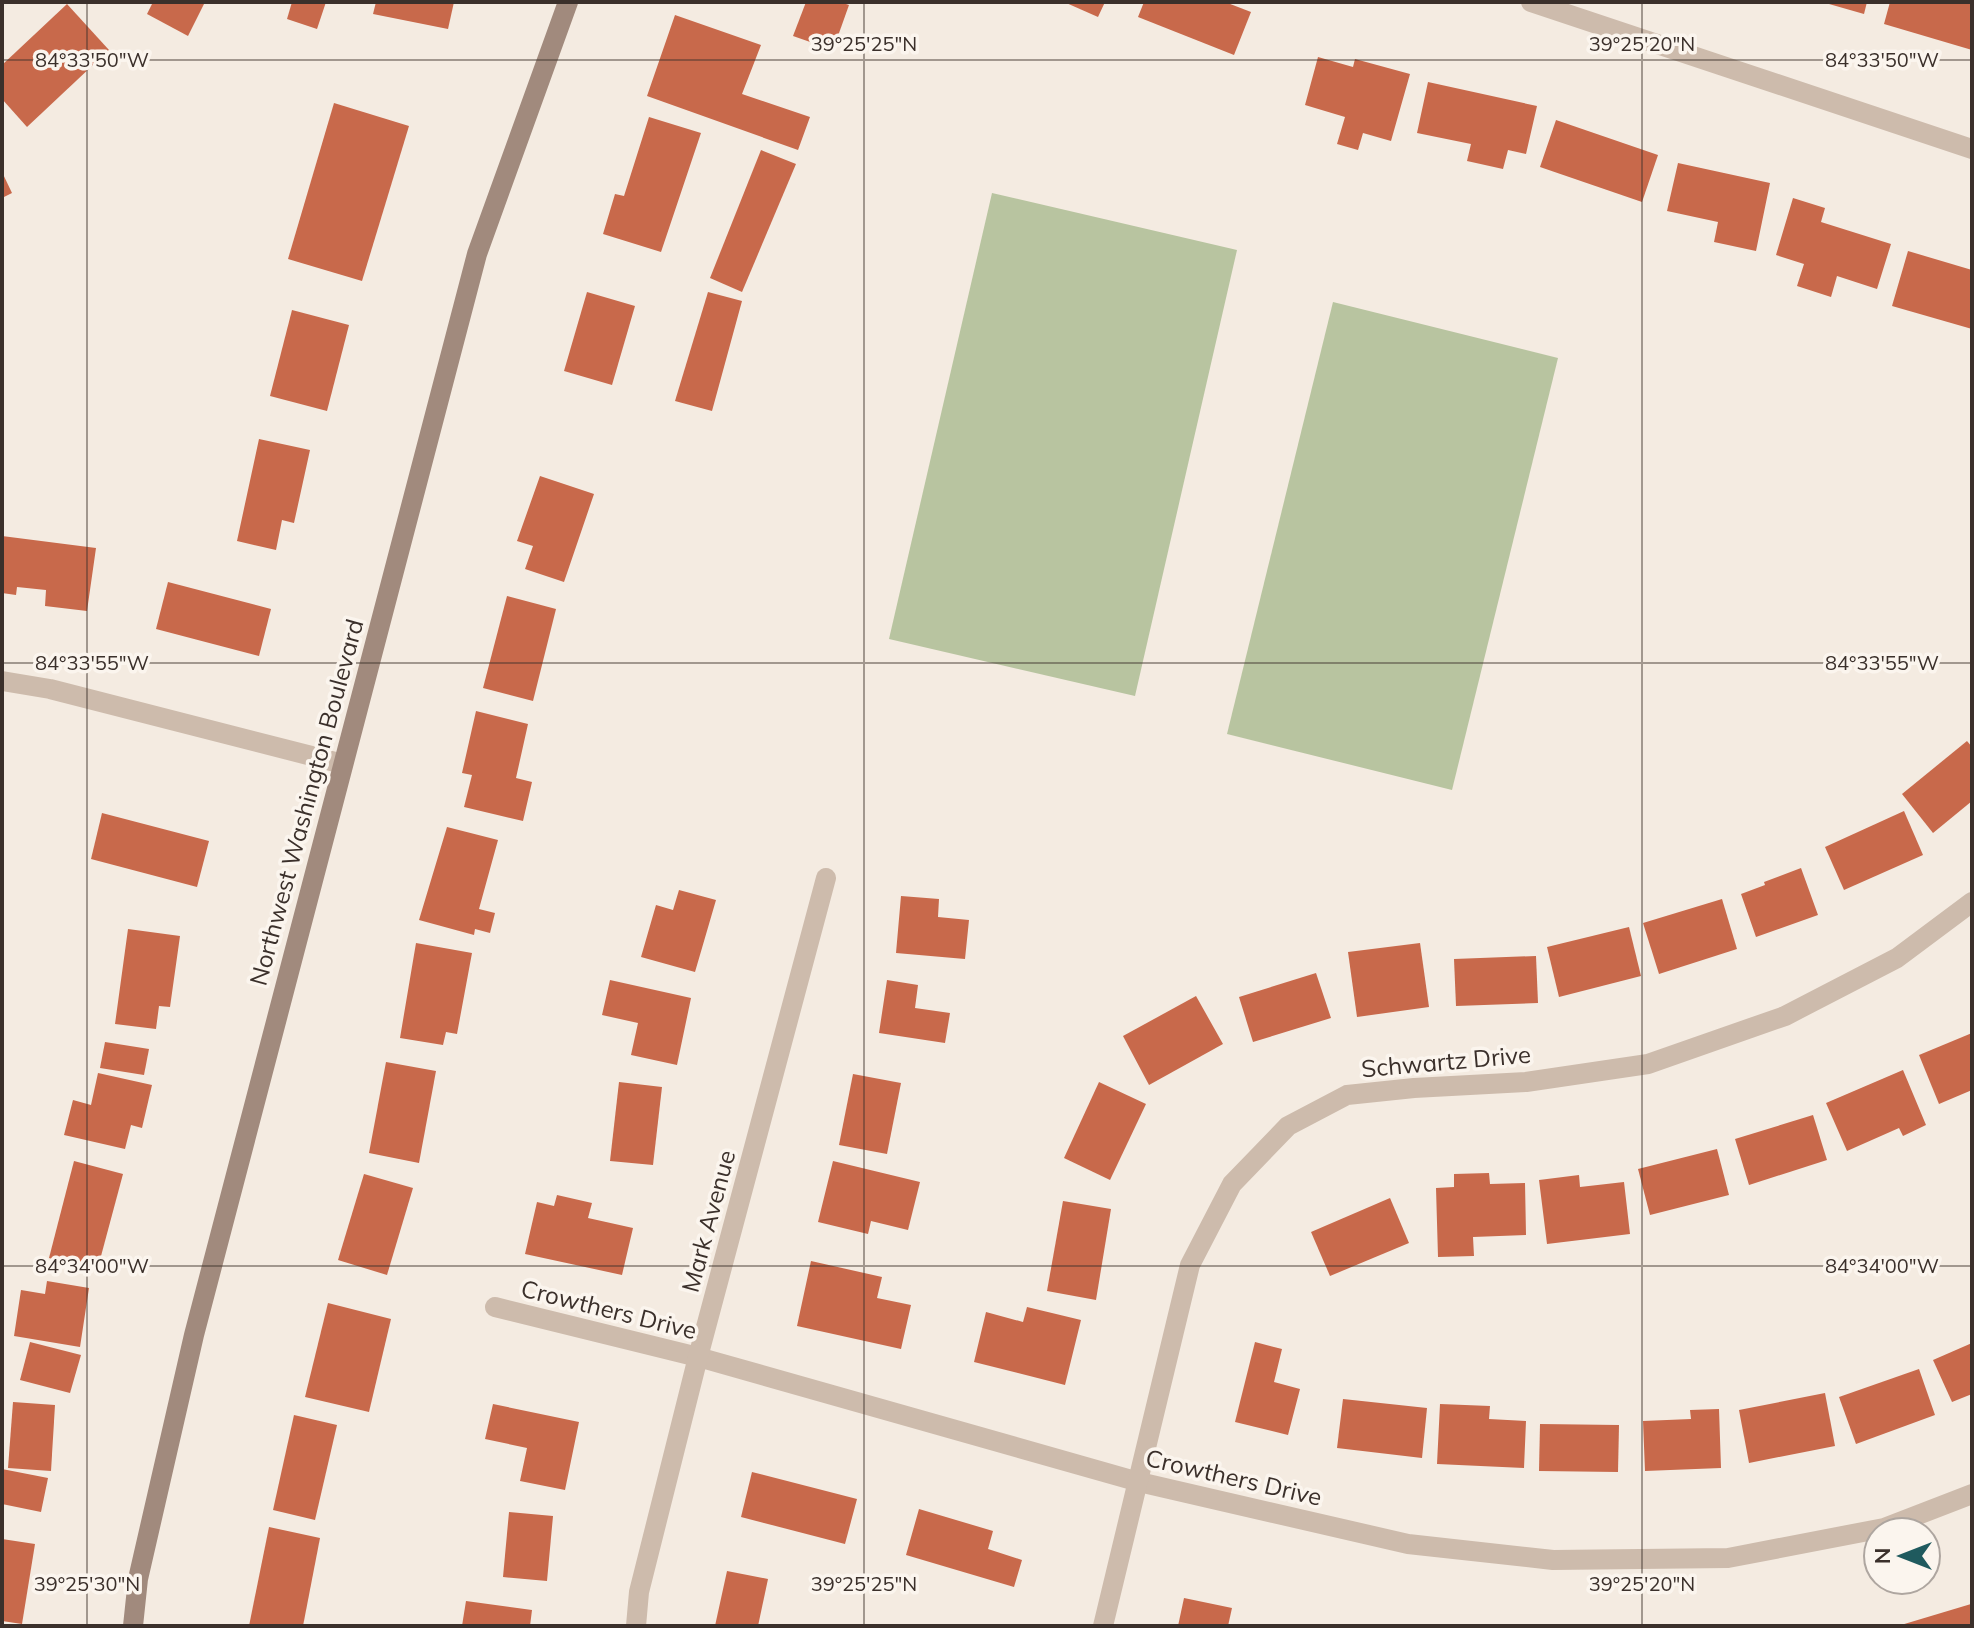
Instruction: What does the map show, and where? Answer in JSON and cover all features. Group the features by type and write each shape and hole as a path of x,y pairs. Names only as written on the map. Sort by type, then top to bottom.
{"main road":[{"name":"Northwest Washington Boulevard","path":"133,1626 138,1579 194,1335 477,254 568,2"}],"street":[{"path":"1531,2 1972,149"},
{"path":"2,681 50,689 343,764"},
{"name":"Mark Avenue","path":"636,1626 639,1592 698,1357 826,878"},
{"name":"Schwartz Drive","path":"1103,1626 1190,1265 1232,1184 1288,1126 1347,1095 1526,1082 1648,1064 1785,1016 1897,958 1972,902"},
{"name":"Crowthers Drive","path":"495,1307 698,1357 1139,1482 1408,1544 1553,1560 1728,1558 1884,1528 1972,1494"}],"green space":[{"path":"992,193 1237,250 1135,696 889,639"},
{"path":"1333,302 1558,358 1452,790 1227,734"}],"building":[{"path":"153,2 205,2 188,36 147,14"},
{"path":"292,2 326,2 317,29 287,19"},
{"path":"376,2 454,2 448,29 373,14"},
{"path":"806,2 849,5 833,50 793,36"},
{"path":"1064,2 1105,2 1098,17"},
{"path":"1144,2 1225,2 1251,12 1234,55 1138,17"},
{"path":"1822,2 1867,2 1864,14"},
{"path":"1890,2 1972,2 1972,50 1884,24"},
{"path":"67,4 109,50 27,127 2,99 2,65"},
{"path":"675,15 761,45 742,94 810,117 798,150 647,96"},
{"path":"1318,57 1353,67 1355,59 1410,74 1391,141 1363,133 1358,150 1337,144 1345,117 1305,105"},
{"path":"1428,82 1537,106 1526,154 1508,150 1503,169 1467,161 1471,144 1417,133"},
{"path":"334,103 409,126 362,281 288,259"},
{"path":"649,117 701,133 661,252 603,234 615,194 624,196"},
{"path":"1556,120 1658,155 1642,202 1540,167"},
{"path":"761,150 796,164 742,292 710,278"},
{"path":"1678,163 1770,183 1756,251 1714,242 1718,222 1667,211"},
{"path":"2,172 12,193 2,198"},
{"path":"1793,198 1825,208 1821,222 1891,244 1877,289 1837,276 1831,297 1797,286 1804,264 1776,255"},
{"path":"1908,251 1972,270 1972,329 1892,306"},
{"path":"587,292 635,306 612,385 564,371"},
{"path":"708,292 742,301 712,411 675,401"},
{"path":"292,310 349,325 327,411 270,396"},
{"path":"259,439 310,450 294,523 282,520 276,550 237,541"},
{"path":"540,476 594,494 564,582 525,569 533,546 517,541"},
{"path":"2,536 96,548 87,611 45,606 46,590 17,587 16,595 2,593"},
{"path":"168,582 271,609 259,656 156,629"},
{"path":"507,596 556,609 533,701 483,688"},
{"path":"476,711 528,724 516,778 532,782 523,821 464,807 472,775 462,773"},
{"path":"1967,741 1972,747 1972,801 1933,833 1902,794"},
{"path":"1904,811 1923,855 1844,890 1825,847"},
{"path":"102,813 209,841 197,887 91,859"},
{"path":"447,827 498,840 479,909 495,913 490,933 475,929 474,935 419,920"},
{"path":"1801,868 1818,915 1756,937 1741,894"},
{"path":"679,890 716,900 695,972 641,957 656,905 673,910"},
{"path":"901,896 939,899 938,917 969,920 965,959 896,953"},
{"path":"1722,899 1737,949 1659,974 1643,923"},
{"path":"1629,927 1641,976 1559,997 1547,947"},
{"path":"128,929 180,936 170,1007 159,1006 156,1029 115,1024"},
{"path":"416,943 472,953 457,1034 446,1032 443,1045 400,1038"},
{"path":"1420,943 1429,1007 1357,1017 1348,952"},
{"path":"1536,956 1538,1003 1456,1006 1454,959"},
{"path":"1316,973 1331,1018 1253,1042 1239,997"},
{"path":"610,980 691,998 677,1065 631,1055 638,1023 602,1015"},
{"path":"887,980 918,985 915,1008 950,1013 945,1043 879,1033"},
{"path":"1196,996 1223,1044 1149,1085 1123,1036"},
{"path":"1972,1033 1972,1090 1939,1104 1919,1055"},
{"path":"105,1042 149,1049 144,1075 100,1068"},
{"path":"386,1062 436,1071 419,1163 369,1153"},
{"path":"1903,1070 1926,1125 1903,1136 1899,1128 1847,1151 1826,1103"},
{"path":"98,1073 152,1085 142,1128 131,1125 125,1149 64,1135 73,1100 91,1105"},
{"path":"853,1074 901,1083 887,1154 839,1145"},
{"path":"619,1082 662,1087 653,1165 610,1161"},
{"path":"1099,1082 1146,1104 1110,1180 1064,1158"},
{"path":"1813,1115 1827,1160 1749,1185 1735,1139"},
{"path":"1717,1149 1729,1195 1650,1215 1638,1169"},
{"path":"74,1161 123,1174 97,1271 49,1258"},
{"path":"833,1161 920,1182 908,1230 871,1221 868,1234 818,1222"},
{"path":"1489,1173 1490,1184 1525,1183 1526,1235 1473,1237 1474,1256 1438,1257 1436,1188 1454,1187 1454,1174"},
{"path":"364,1174 413,1188 387,1275 338,1260"},
{"path":"1579,1175 1580,1187 1624,1182 1630,1234 1547,1244 1539,1180"},
{"path":"557,1195 592,1203 588,1218 633,1228 622,1275 525,1254 537,1202 554,1206"},
{"path":"1390,1198 1409,1243 1330,1276 1311,1232"},
{"path":"1063,1201 1111,1209 1096,1300 1047,1291"},
{"path":"811,1261 882,1277 877,1298 911,1305 901,1349 797,1326"},
{"path":"47,1281 89,1288 80,1347 14,1336 21,1290 45,1294"},
{"path":"328,1303 391,1319 369,1412 305,1397"},
{"path":"1027,1307 1081,1320 1065,1385 974,1362 986,1312 1023,1322"},
{"path":"30,1342 81,1355 70,1393 20,1380"},
{"path":"1255,1342 1282,1349 1274,1382 1300,1389 1288,1435 1235,1422"},
{"path":"1972,1343 1972,1394 1952,1402 1933,1360"},
{"path":"1919,1369 1935,1415 1856,1444 1839,1397"},
{"path":"1825,1393 1835,1446 1749,1463 1739,1410"},
{"path":"1343,1399 1427,1408 1422,1458 1337,1448"},
{"path":"13,1402 55,1405 51,1471 8,1468"},
{"path":"493,1404 579,1422 565,1490 520,1481 527,1448 485,1439"},
{"path":"1440,1404 1490,1406 1489,1419 1526,1421 1524,1468 1437,1464"},
{"path":"1719,1409 1721,1468 1645,1471 1643,1421 1691,1419 1690,1410"},
{"path":"294,1415 337,1425 315,1520 273,1510"},
{"path":"1540,1424 1619,1425 1618,1472 1539,1471"},
{"path":"2,1469 48,1478 41,1512 2,1504"},
{"path":"752,1472 857,1499 845,1544 741,1517"},
{"path":"919,1509 993,1531 988,1549 1022,1560 1014,1587 906,1555"},
{"path":"509,1512 553,1516 547,1581 503,1577"},
{"path":"269,1527 320,1538 303,1626 249,1626"},
{"path":"2,1539 35,1544 22,1624 2,1621"},
{"path":"727,1571 768,1579 758,1626 715,1626"},
{"path":"1184,1598 1232,1608 1228,1626 1178,1626"},
{"path":"466,1601 532,1610 530,1626 462,1626"},
{"path":"1971,1604 1972,1626 1901,1625"}]}
